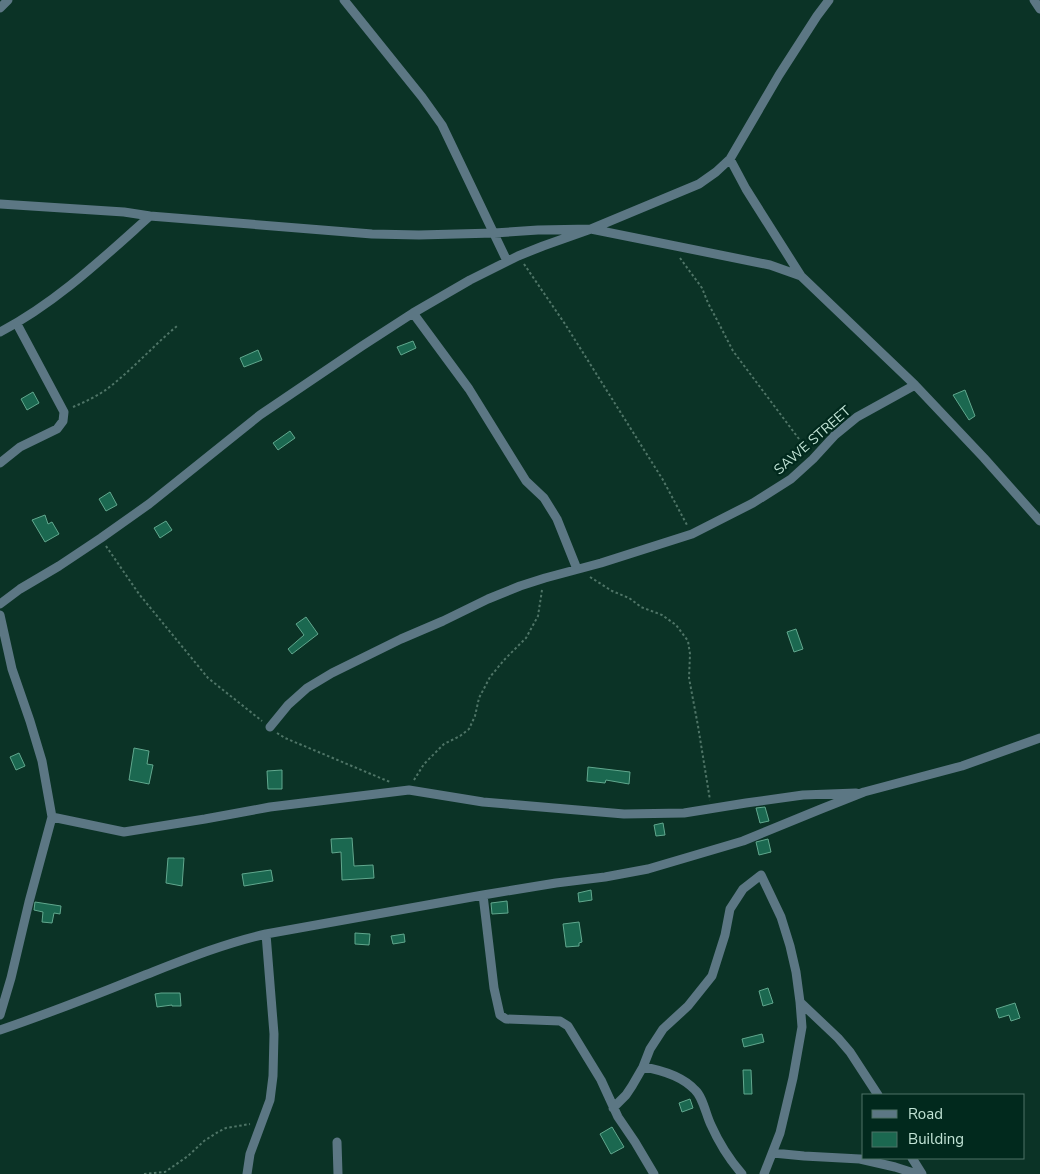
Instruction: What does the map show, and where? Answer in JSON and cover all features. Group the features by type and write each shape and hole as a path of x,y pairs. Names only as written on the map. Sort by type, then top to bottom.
{"street":[{"path":"0,8 8,0"},
{"path":"344,0 422,97 442,125 507,262"},
{"path":"0,604 149,504 260,415 413,313 470,280 518,256 591,229 698,184 716,172 730,159 779,76 829,0"},
{"path":"1034,0 1040,9"},
{"path":"730,159 746,189 801,276 915,385 1040,521"},
{"path":"0,204 124,212 150,216 372,234 419,235 591,229 770,265 801,276"},
{"path":"0,332 17,324 89,270 150,216"},
{"path":"413,313 469,389 526,480 544,498 557,519 577,569"},
{"path":"0,463 20,448 57,429 62,421 64,412 17,324"},
{"name":"SAWE STREET","path":"270,727 288,705 308,688 332,673 401,639 520,586 602,563 692,534 753,502 791,479 813,459 834,434 857,417 915,385"},
{"path":"0,615 12,669 42,762 52,817 0,1015"},
{"path":"0,1030 182,960 245,939 483,895 648,869 743,841 864,792 962,766 1040,738"},
{"path":"52,817 124,832 270,807 409,790 482,802 624,814 684,813 803,795 864,792"},
{"path":"613,1108 632,1086 643,1067 650,1049 663,1029 688,1006 712,976 725,935 730,909 743,889 761,875 785,930 796,972 802,1027 794,1078 780,1133 764,1174"},
{"path":"483,895 494,988 500,1015 506,1019 560,1021 568,1026 602,1080 613,1108 654,1174"},
{"path":"247,1174 250,1154 270,1100 273,1076 274,1034 266,934"},
{"path":"800,1002 850,1052 877,1094"},
{"path":"643,1067 655,1069 683,1080 695,1090 720,1145 742,1174"},
{"path":"337,1142 338,1174"},
{"path":"773,1153 860,1159 917,1174"},
{"path":"913,1159 922,1174"}],"path":[{"path":"671,244 702,288 733,351 813,459"},
{"path":"518,256 565,324 658,472 692,534"},
{"path":"64,412 106,389 139,362 177,326"},
{"path":"101,538 139,594 208,678 284,738 391,782"},
{"path":"577,569 612,591 662,615 676,625 688,640 690,654 689,678 712,808"},
{"path":"409,790 424,764 444,744 469,729 475,716 479,698 490,677 526,638 538,616 545,578"},
{"path":"144,1174 165,1172 188,1156 204,1141 226,1128 262,1123"}],"building":[{"path":"413,341 416,348 401,355 397,347"},
{"path":"258,350 262,360 244,367 240,358"},
{"path":"965,390 975,416 969,420 953,395"},
{"path":"33,392 39,403 27,410 21,399"},
{"path":"290,431 295,438 278,450 273,443"},
{"path":"110,492 117,505 106,511 99,499"},
{"path":"45,515 48,524 52,522 59,534 45,542 32,520"},
{"path":"166,521 172,530 160,538 154,528"},
{"path":"306,617 318,634 292,654 288,649 304,635 296,624"},
{"path":"796,629 803,649 794,652 787,632"},
{"path":"134,748 149,751 147,764 153,765 149,784 129,780"},
{"path":"19,753 25,766 16,770 10,757"},
{"path":"588,767 630,772 629,784 606,780 605,783 587,781"},
{"path":"282,770 282,789 268,789 267,771"},
{"path":"765,807 769,821 760,823 756,808"},
{"path":"663,823 665,835 656,836 654,825"},
{"path":"352,838 354,866 373,865 374,878 342,880 341,852 332,853 331,839"},
{"path":"768,839 771,852 759,855 756,842"},
{"path":"168,858 184,858 182,886 166,883"},
{"path":"271,870 273,881 244,886 242,874"},
{"path":"591,890 592,900 579,902 578,893"},
{"path":"507,901 508,913 492,914 491,903"},
{"path":"35,902 61,906 60,914 54,913 52,923 42,922 43,912 34,910"},
{"path":"579,922 582,942 579,943 579,946 566,947 563,924"},
{"path":"355,933 370,934 369,945 355,944"},
{"path":"404,934 405,942 393,944 391,936"},
{"path":"768,988 773,1003 763,1006 759,991"},
{"path":"180,993 181,1006 157,1007 155,994"},
{"path":"1015,1003 1020,1018 1011,1021 1009,1015 999,1018 996,1009"},
{"path":"762,1034 764,1042 744,1047 742,1039"},
{"path":"743,1070 751,1070 752,1094 744,1094"},
{"path":"690,1099 693,1108 682,1112 679,1103"},
{"path":"612,1127 624,1147 611,1154 600,1134"}]}
